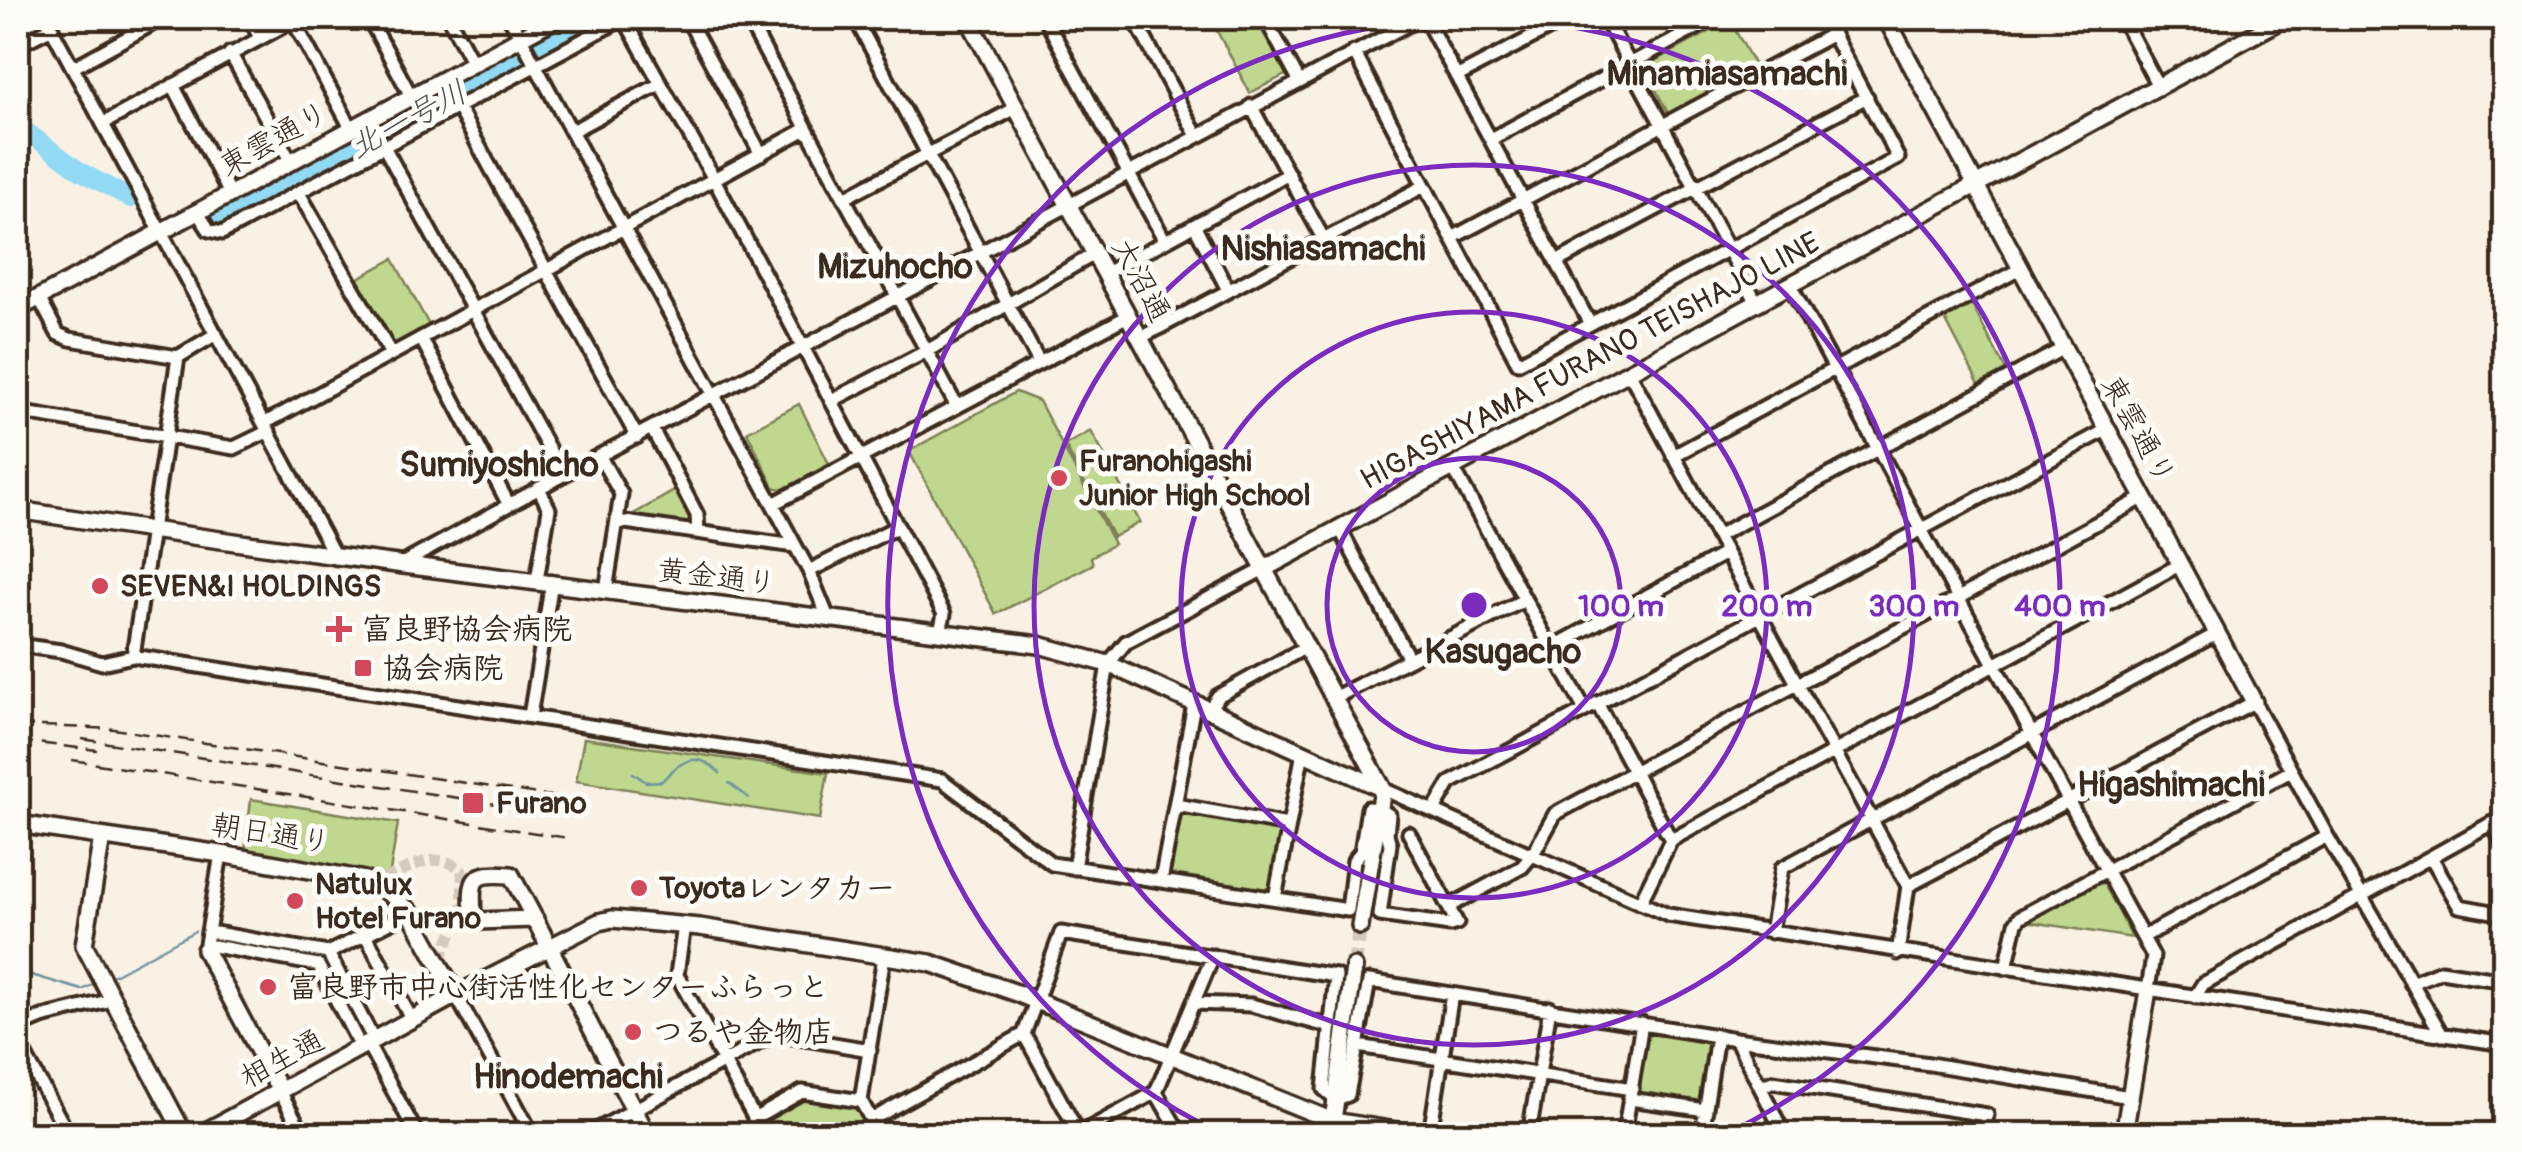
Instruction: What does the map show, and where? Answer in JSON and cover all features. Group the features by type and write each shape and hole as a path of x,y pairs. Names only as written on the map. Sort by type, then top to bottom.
{"street":[{"path":"74,67 164,18"},
{"path":"250,18 260,38"},
{"path":"369,18 412,96"},
{"path":"450,18 473,62"},
{"path":"510,18 809,571 830,620"},
{"name":"東雲通り","path":"18,310 351,128 378,134 412,96 473,62 529,53 557,18"},
{"path":"198,213 208,230 222,233 299,193 378,134 458,106 529,53 624,18 714,179 944,614 940,632"},
{"path":"686,18 761,154"},
{"path":"747,18 958,407"},
{"path":"855,18 1038,362"},
{"name":"大沼通","path":"968,18 1264,568"},
{"path":"1045,18 1166,242"},
{"path":"1134,18 1198,136"},
{"path":"1265,18 1299,82"},
{"path":"400,565 1251,106 1423,18 1590,324"},
{"path":"1458,76 1569,18"},
{"path":"1605,18 1758,303"},
{"path":"1491,139 1715,18"},
{"path":"1354,52 1518,364 1898,158 1824,18"},
{"name":"東雲通り","path":"1886,18 2254,702"},
{"path":"2122,18 2158,86"},
{"name":"HIGASHIYAMA FURANO TEISHAJO LINE","path":"1264,568 2284,18"},
{"path":"104,123 296,19 351,128"},
{"path":"18,46 49,23 336,558"},
{"path":"1452,238 1833,34"},
{"path":"230,52 290,160"},
{"path":"173,84 230,194"},
{"path":"572,130 660,84"},
{"path":"1556,262 1866,97"},
{"path":"458,106 637,437"},
{"path":"1251,106 1324,240"},
{"path":"844,198 1016,108"},
{"path":"18,412 234,448 391,354 806,129"},
{"path":"378,134 563,474"},
{"path":"1106,272 1289,174"},
{"path":"1140,338 1424,186"},
{"path":"299,193 391,354"},
{"path":"1195,226 1228,290"},
{"path":"831,401 1096,254"},
{"path":"1673,456 2020,269"},
{"path":"1790,285 2152,956 2125,1132 2160,1134"},
{"path":"39,298 58,334 70,339 178,357 216,334"},
{"path":"773,504 1128,316"},
{"path":"421,338 509,505"},
{"path":"1716,536 2062,350"},
{"path":"133,656 178,357"},
{"path":"1629,372 1908,886 1898,952"},
{"path":"652,429 697,515 698,532"},
{"path":"1434,810 1450,783 2106,430"},
{"path":"600,457 621,494 606,590"},
{"path":"1452,466 1551,648 1633,771 1671,840"},
{"path":"530,716 549,508 539,488"},
{"path":"1450,906 1522,866 1533,854 1554,814 2143,498"},
{"name":"黄金通り","path":"18,510 336,558 1039,645 1108,664 1384,789"},
{"path":"618,521 795,546"},
{"path":"1339,527 1409,659"},
{"path":"809,571 897,528"},
{"path":"1551,648 1726,553"},
{"path":"1640,904 1671,840 2181,564"},
{"path":"1074,868 1108,664 1126,642 1264,568 1384,789 1668,915 2504,1044"},
{"path":"1334,698 1524,600"},
{"path":"1771,932 1782,868 2218,633"},
{"path":"18,645 102,662 133,656 942,780 1052,864 1348,910 1354,860 1361,852 1368,808 1380,808 1389,815 1390,844 1380,915 1450,925 1458,922 1410,833"},
{"path":"1162,881 1176,805 1202,707 1306,646"},
{"path":"1908,886 2254,702 2442,1034"},
{"path":"1275,898 1303,752"},
{"path":"2006,968 2020,917 2291,771"},
{"path":"1360,926 1384,789"},
{"path":"1176,805 1288,825"},
{"path":"2195,996 2203,984 2504,816"},
{"name":"朝日通り","path":"18,824 365,880 388,892 410,912 456,996"},
{"path":"2492,824 2504,844"},
{"path":"2143,937 2327,836"},
{"path":"102,837 84,944 184,1134"},
{"path":"221,854 212,943 303,1134"},
{"path":"2431,857 2459,906 2504,914"},
{"path":"535,919 477,921 472,917 471,886 476,877 484,873 511,876 535,919 647,1134"},
{"path":"212,943 328,953 410,912"},
{"path":"548,948 612,918 684,925 930,963 1035,1000 1331,1128 1416,1134"},
{"path":"684,925 676,975 762,1134"},
{"path":"871,1120 1024,1034 1060,933 1336,976 1324,1089 1336,1099"},
{"path":"365,934 412,1020"},
{"path":"212,943 318,965 417,1134"},
{"name":"相生通","path":"201,1134 280,1092 364,1038 412,1020 548,948"},
{"path":"328,953 364,1038"},
{"path":"879,1134 860,1101 884,956"},
{"path":"1024,1034 1079,1134 1156,1092 1213,956"},
{"path":"1331,1128 1354,967"},
{"path":"2412,983 2441,971 2504,981"},
{"path":"1336,1099 1348,1095 1369,981 1736,1040 1930,1064 2130,1097"},
{"path":"1430,1134 1452,994"},
{"path":"456,996 532,1134"},
{"path":"18,1027 112,1000"},
{"path":"1194,1003 1251,1005 1331,1027"},
{"path":"1529,1134 1550,1008"},
{"path":"1624,1134 1642,1023"},
{"path":"589,1134 775,1034 870,1050"},
{"path":"1702,1134 1716,1036"},
{"path":"1736,1040 1784,1134"},
{"path":"18,1042 68,1134"},
{"path":"1358,1046 1538,1074 1706,1110"},
{"path":"1762,1086 1774,1082 1986,1115 1984,1134"},
{"path":"754,1119 802,1092 860,1101"},
{"path":"1156,1092 1180,1134"},
{"path":"2298,1134 2322,1134"}],"green space":[{"path":"1210,18 1257,18 1287,74 1250,93"},
{"path":"1730,21 1757,69 1669,115 1644,67"},
{"path":"393,259 429,325 391,346 355,280"},
{"path":"1972,305 2006,370 1979,384 1945,319"},
{"path":"1016,392 1039,401 1114,544 1091,557 1093,564 996,614 909,451"},
{"path":"799,404 829,464 783,490 774,487 747,432"},
{"path":"1091,431 1140,522 1113,537 1065,445"},
{"path":"676,490 692,516 686,525 632,515"},
{"path":"584,738 828,773 820,819 576,781"},
{"path":"251,799 398,823 390,872 377,880 337,866 245,852"},
{"path":"1179,812 1282,830 1270,893 1168,876"},
{"path":"2097,882 2105,884 2132,938 2026,921"},
{"path":"1647,1028 1700,1036 1708,1046 1700,1106 1635,1096"},
{"path":"802,1098 856,1103 871,1131 772,1134 766,1118"}],"waterway":[{"name":"北一号川","path":"219,222 597,18"},
{"name":"北一号川","path":"18,125 80,171 131,199"},
{"path":"633,773 646,782 662,781 690,760 704,762 720,773"},
{"path":"729,783 749,798"},
{"path":"114,975 195,931"},
{"path":"18,971 82,990 92,985"}],"tunnel":[{"path":"385,879 434,860 453,864 462,871 463,909 444,951 436,955"},
{"path":"1354,967 1360,926"}],"railway":[{"path":"18,725 114,729 577,800"},
{"path":"82,739 573,816"},
{"path":"18,741 97,750"},
{"path":"72,760 568,838"}],"place":[{"name":"Furanohigashi Junior High School","path":"1059,478"},
{"name":"SEVEN&I HOLDINGS","path":"100,586"},
{"name":"富良野協会病院","path":"339,629"},
{"name":"協会病院","path":"363,668"},
{"name":"Furano","path":"473,803"},
{"name":"Toyotaレンタカー","path":"639,888"},
{"name":"Natulux Hotel Furano","path":"295,901"},
{"name":"富良野市中心街活性化センターふらっと","path":"268,987"},
{"name":"つるや金物店","path":"633,1032"}],"district":[{"name":"Minamiasamachi","path":"1727,74"},
{"name":"Nishiasamachi","path":"1323,249"},
{"name":"Mizuhocho","path":"895,267"},
{"name":"Sumiyoshicho","path":"499,465"},
{"name":"Kasugacho","path":"1503,652"},
{"name":"Higashimachi","path":"2171,785"},
{"name":"Hinodemachi","path":"568,1077"}]}
